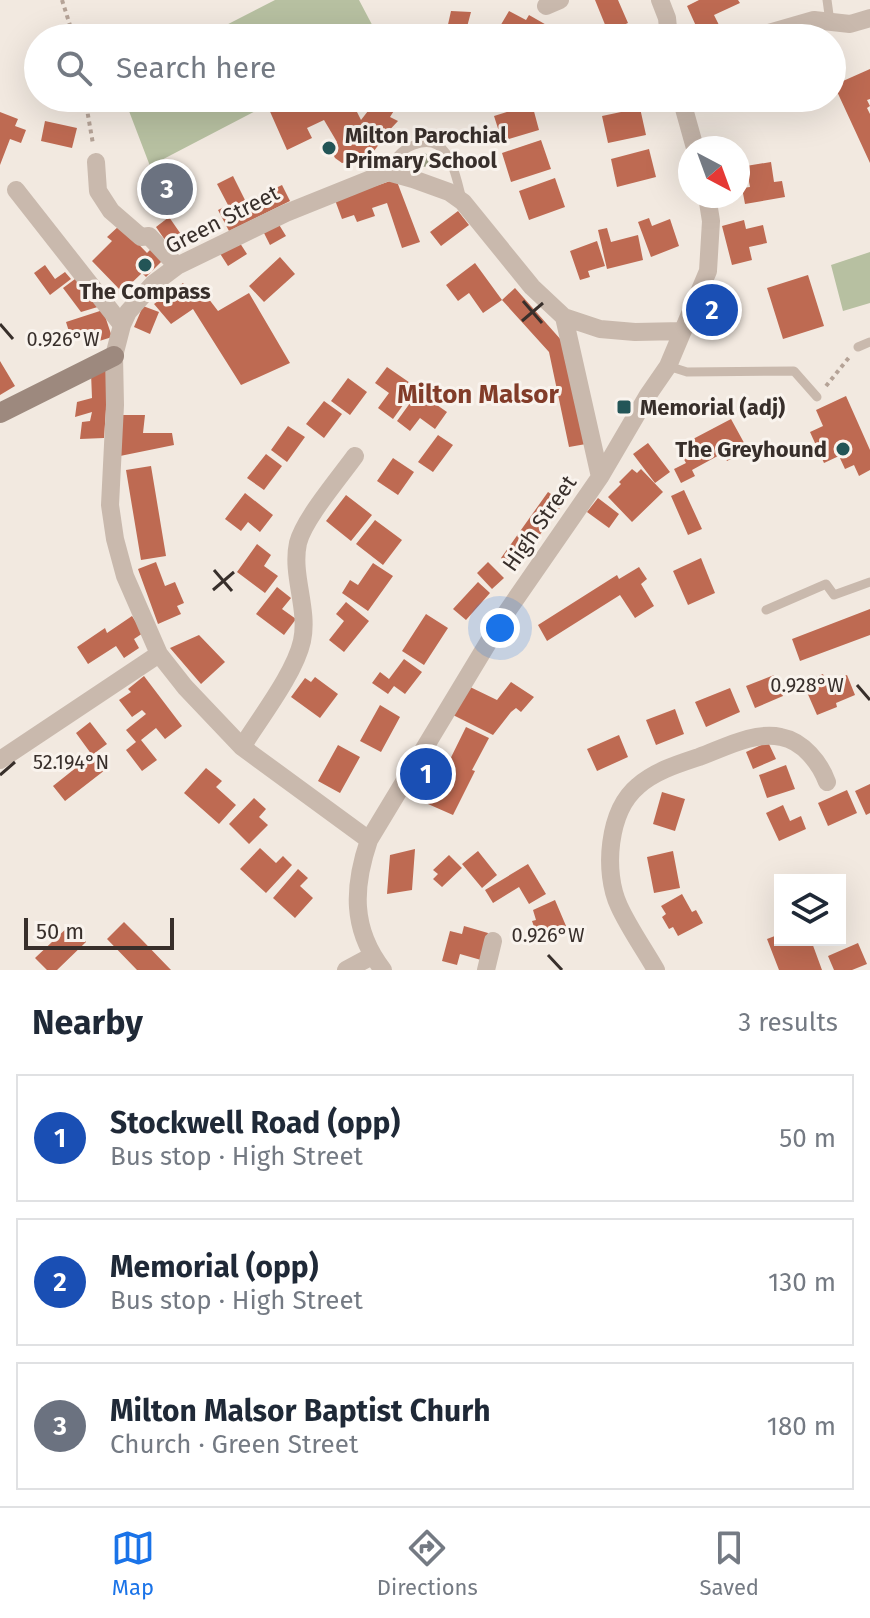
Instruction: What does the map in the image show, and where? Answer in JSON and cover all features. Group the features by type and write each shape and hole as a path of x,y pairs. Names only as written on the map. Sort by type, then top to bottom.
{"street":[{"path":"660,0 668,24"},
{"path":"800,24 814,20 850,24 870,18"},
{"path":"685,112 692,136"},
{"path":"96,162 98,191 111,211 141,237 149,236 177,266"},
{"path":"388,172 449,192 463,202 532,287 564,317 600,329 683,331"},
{"name":"Green Street","path":"369,840 242,747 185,687 159,654 125,576 115,539 110,505 114,356 128,312 153,284 177,266 286,213 388,172"},
{"path":"16,190 122,325"},
{"name":"High Street","path":"378,963 358,914 358,884 369,840 506,613 600,477 668,366 708,271 709,208"},
{"path":"564,317 600,477"},
{"path":"0,413 114,356"},
{"path":"242,747 289,672 301,643 298,542 307,524 355,456"},
{"path":"0,760 159,654"},
{"path":"656,970 617,904 612,883 610,849 618,815 637,786 688,761 761,735 784,737 799,745 822,767 827,782"},
{"path":"486,970 493,941"},
{"path":"346,970 378,963"}],"lane":[{"path":"827,0 830,22"},
{"path":"388,172 394,159 407,147 425,141 434,143 451,160 463,202"},
{"path":"858,347 870,342"},
{"path":"668,366 687,372 794,371 817,397"},
{"path":"766,610 826,584 834,595 870,582"}],"path":[{"path":"62,0 70,24"},
{"path":"87,112 96,162"},
{"path":"817,397 858,347"}],"green space":[{"path":"275,0 359,0 372,24 228,24"},
{"path":"129,112 254,112 150,166"},
{"path":"870,252 870,303 843,311 831,265"}],"building":[{"path":"595,0 618,0 628,23 605,24"},
{"path":"699,0 738,0 740,3 714,15 718,24 695,24 687,6"},
{"path":"451,11 471,12 468,24 448,24"},
{"path":"509,11 526,20 529,15 545,24 501,24"},
{"path":"870,69 870,99 867,100 870,106 867,108 870,114 870,163 846,111 846,80"},
{"path":"0,112 18,119 15,126 26,130 21,143 10,139 0,165"},
{"path":"270,112 357,112 361,120 367,112 393,112 390,117 398,121 384,136 380,132 375,140 380,143 361,168 351,161 342,163 335,158 331,150 337,142 324,120 307,128 312,138 287,150"},
{"path":"507,112 534,112 539,130 502,141 494,116"},
{"path":"641,112 646,135 608,143 602,116"},
{"path":"45,121 77,128 72,148 41,141"},
{"path":"541,140 551,169 511,182 502,153"},
{"path":"649,149 656,177 617,187 611,159"},
{"path":"771,162 774,182 782,181 785,197 750,203 750,165"},
{"path":"181,164 195,194 153,214 139,184"},
{"path":"233,176 246,202 282,185 290,201 229,231 218,210 228,205 217,184"},
{"path":"555,178 565,207 529,220 519,191"},
{"path":"396,179 420,242 402,248 387,203 372,208 375,216 357,222 354,215 342,219 335,200"},
{"path":"458,211 469,225 441,246 430,232"},
{"path":"169,217 187,243 174,253 156,227"},
{"path":"649,218 652,226 670,219 679,246 651,257 638,222"},
{"path":"744,220 746,229 763,225 767,243 749,247 752,260 732,265 722,226"},
{"path":"278,223 286,236 270,245 263,231"},
{"path":"120,225 147,253 155,245 166,257 146,277 142,273 122,292 92,261 112,241 107,237"},
{"path":"607,228 611,242 638,235 643,260 607,269 598,230"},
{"path":"238,240 247,254 228,266 219,252"},
{"path":"597,241 605,266 588,271 590,277 580,280 570,251"},
{"path":"280,257 295,274 264,302 249,286"},
{"path":"475,263 502,300 483,313 469,293 458,301 446,285"},
{"path":"45,265 55,279 65,272 71,279 50,295 34,273"},
{"path":"808,275 824,326 783,339 767,288"},
{"path":"79,276 101,306 81,312 63,288"},
{"path":"183,283 195,300 205,294 218,311 249,293 290,363 241,385 193,309 171,324 154,304"},
{"path":"515,288 562,341 586,444 569,447 549,352 502,300"},
{"path":"143,306 159,312 150,334 134,327"},
{"path":"103,310 112,337 93,343 89,332 71,338 66,322"},
{"path":"0,361 15,386 0,395"},
{"path":"387,367 416,387 393,419 378,408 389,393 375,383"},
{"path":"106,369 104,438 80,439 82,422 90,421 92,412 75,417 77,402 92,398 91,373"},
{"path":"348,378 367,392 350,415 331,401"},
{"path":"418,392 447,412 435,429 420,418 410,431 397,421"},
{"path":"846,396 870,450 870,470 859,476 854,465 845,469 839,456 824,463 810,432 823,426 816,410"},
{"path":"324,401 342,414 324,438 306,424"},
{"path":"121,415 145,415 143,433 172,433 174,445 120,456"},
{"path":"731,419 748,450 727,461 723,453 692,470 695,476 681,483 674,469 686,463 681,454 696,445 693,439"},
{"path":"288,426 305,437 287,462 271,450"},
{"path":"438,435 453,445 433,472 418,462"},
{"path":"648,443 670,472 655,483 633,454"},
{"path":"266,454 282,466 264,490 247,478"},
{"path":"393,458 414,472 398,495 377,481"},
{"path":"151,466 166,556 141,560 126,470"},
{"path":"632,469 637,473 641,469 663,492 632,522 608,497"},
{"path":"684,490 702,529 688,535 671,496"},
{"path":"548,492 560,500 557,506 560,508 515,568 501,558"},
{"path":"245,493 273,515 260,532 248,522 241,531 225,519"},
{"path":"346,495 372,515 351,541 326,521"},
{"path":"598,498 619,514 609,528 587,512"},
{"path":"375,520 402,540 383,565 356,544"},
{"path":"257,544 271,555 264,566 278,576 265,593 237,572"},
{"path":"701,558 715,593 688,605 673,571"},
{"path":"156,562 165,586 175,582 184,603 177,606 181,614 158,624 138,569"},
{"path":"488,562 504,578 492,589 477,573"},
{"path":"373,563 393,576 368,611 342,593 350,580 358,585"},
{"path":"639,567 647,579 641,584 654,606 635,618 620,595 547,641 538,625 617,575 619,579"},
{"path":"478,582 490,593 466,620 453,609"},
{"path":"277,587 291,598 282,609 296,619 284,635 256,614"},
{"path":"346,602 369,621 344,652 329,640 344,621 336,614"},
{"path":"870,609 870,635 800,661 792,639"},
{"path":"426,614 448,628 424,665 402,651"},
{"path":"132,616 143,633 134,639 139,648 124,658 116,646 88,664 77,647 105,628 107,633"},
{"path":"199,635 225,662 201,684 170,648"},
{"path":"404,659 422,672 405,694 394,686 388,694 372,683 380,672 389,679"},
{"path":"823,674 827,683 847,675 855,695 817,715 803,683"},
{"path":"774,675 783,696 755,708 746,686"},
{"path":"144,676 182,726 165,739 156,728 141,740 157,760 142,771 126,750 136,742 126,730 146,714 142,710 132,717 119,700 131,692 128,689"},
{"path":"315,677 338,694 320,718 291,697 305,678 311,682"},
{"path":"511,682 534,697 521,712 516,708 511,712 493,735 451,714 468,686 497,700"},
{"path":"730,688 740,712 706,727 695,702"},
{"path":"380,705 400,717 381,752 360,741"},
{"path":"675,709 684,734 656,745 646,720"},
{"path":"90,722 107,744 92,755 76,733"},
{"path":"466,727 489,738 453,815 428,804"},
{"path":"619,735 628,757 597,771 587,749"},
{"path":"768,742 776,759 753,769 746,752"},
{"path":"338,745 360,757 340,793 318,781"},
{"path":"92,755 105,770 65,801 53,786"},
{"path":"786,765 795,789 767,798 759,775"},
{"path":"206,768 222,781 216,787 236,805 219,824 184,793"},
{"path":"870,784 870,813 866,815 855,791"},
{"path":"847,790 857,813 828,826 818,803"},
{"path":"662,792 685,799 675,831 653,824"},
{"path":"254,798 266,809 259,817 268,825 249,844 229,824"},
{"path":"783,805 790,821 801,816 806,829 779,841 766,813"},
{"path":"260,848 276,863 283,856 292,865 266,893 240,869"},
{"path":"415,849 412,890 387,894 390,855"},
{"path":"478,851 497,875 482,888 462,864"},
{"path":"673,851 680,888 654,893 647,857"},
{"path":"449,855 462,868 442,887 433,879 438,874 433,870"},
{"path":"528,864 546,894 529,904 519,887 493,903 485,890"},
{"path":"298,869 308,878 300,886 313,898 295,918 273,898"},
{"path":"682,894 692,912 696,910 703,923 678,936 662,917 666,914 661,906"},
{"path":"555,900 569,933 546,943 542,933 537,935 532,921 536,920 533,910"},
{"path":"124,922 171,970 137,970 107,939"},
{"path":"70,925 86,942 57,970 47,970 35,958"},
{"path":"464,926 488,933 481,960 460,954 457,965 442,961 450,931 462,934"},
{"path":"774,936 774,946 813,946 822,970 779,970 767,939"},
{"path":"858,943 867,964 852,970 834,970 828,956"}],"place":[{"name":"Milton Parochial Primary School","path":"329,148"},
{"name":"Milton Malsor Baptist Churh","path":"167,189"},
{"name":"The Compass","path":"145,265"},
{"name":"Memorial (opp)","path":"712,310"},
{"name":"Memorial (adj)","path":"624,407"},
{"name":"The Greyhound","path":"843,449"},
{"name":"Stockwell Road (opp)","path":"426,774"}],"district":[{"name":"Milton Malsor","path":"478,394"}]}
